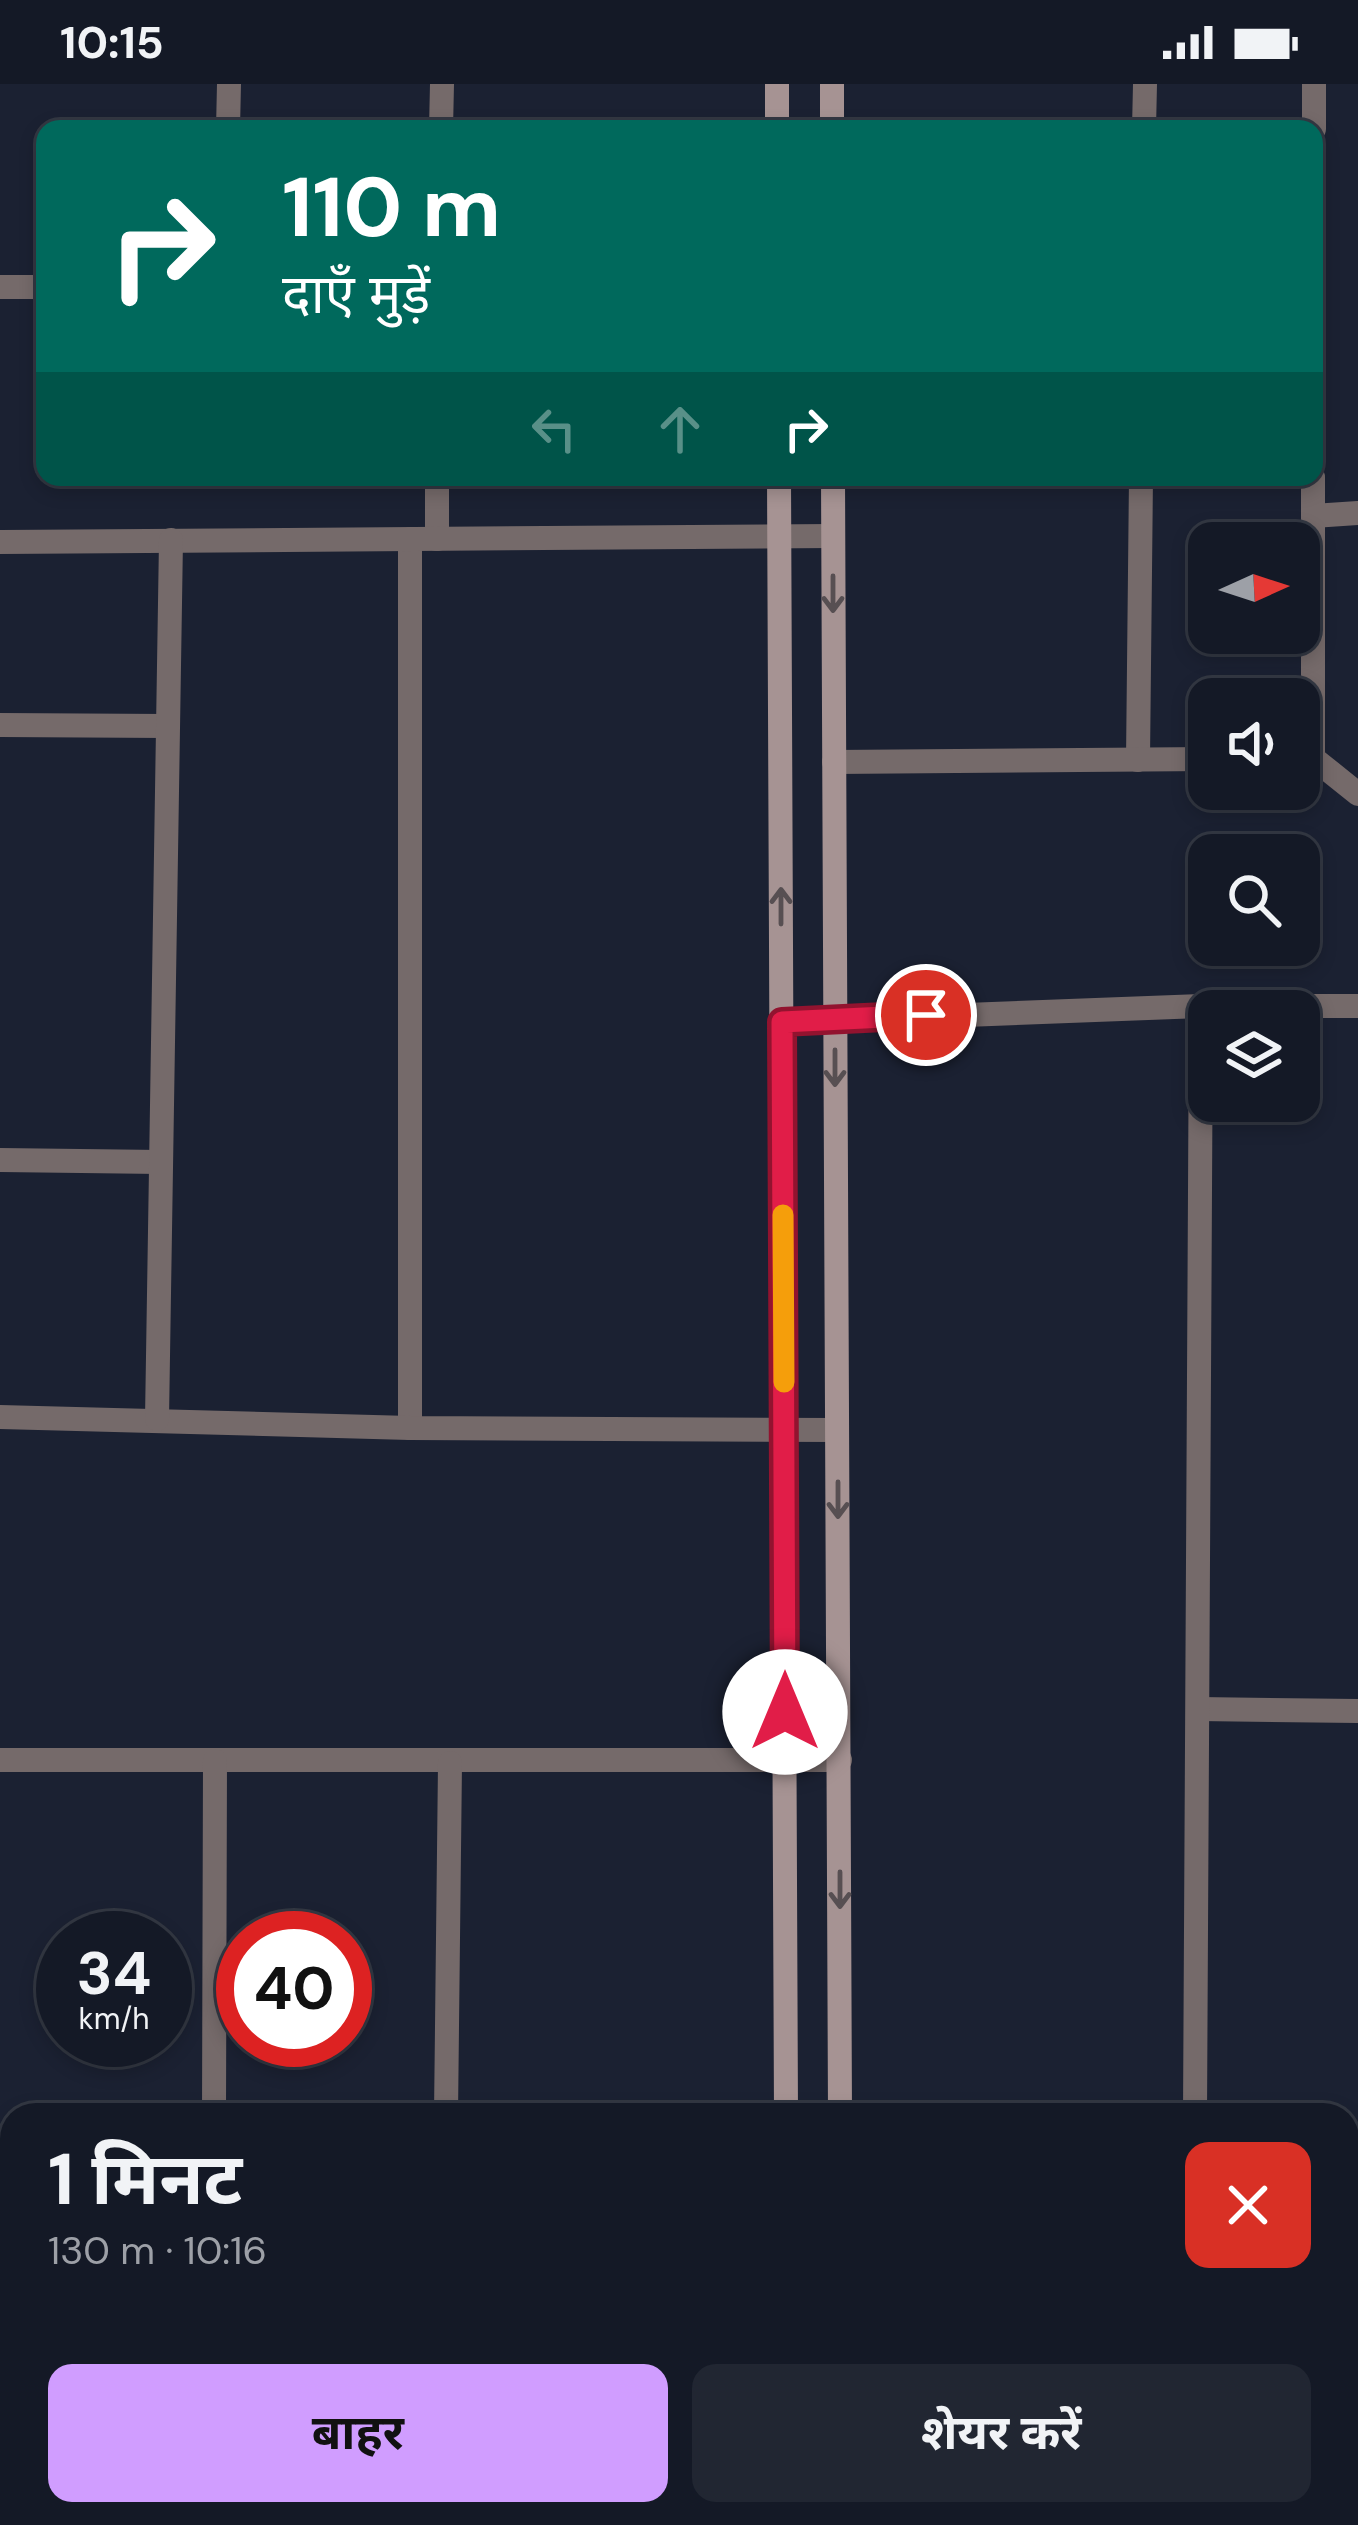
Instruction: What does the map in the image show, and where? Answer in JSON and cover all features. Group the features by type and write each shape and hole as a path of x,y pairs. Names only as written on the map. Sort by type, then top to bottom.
{"street":[{"path":"228,120 229,84"},
{"path":"441,120 442,84"},
{"path":"777,84 778,120"},
{"path":"832,84 832,120"},
{"path":"1144,120 1145,84"},
{"path":"1313,120 1314,84"},
{"path":"0,287 36,287"},
{"path":"436,539 437,486"},
{"path":"779,486 786,2103"},
{"path":"833,486 840,2103"},
{"path":"1138,760 1141,486"},
{"path":"1308,678 1313,486"},
{"path":"1313,516 1358,513"},
{"path":"0,542 833,536"},
{"path":"410,539 410,1428"},
{"path":"157,1419 171,540"},
{"path":"0,725 167,726"},
{"path":"834,762 1188,759"},
{"path":"1320,768 1358,794"},
{"path":"782,1022 1188,1006"},
{"path":"1320,1006 1358,1006"},
{"path":"1196,2103 1201,1122"},
{"path":"0,1160 161,1162"},
{"path":"0,1417 410,1428 837,1430"},
{"path":"1198,1709 1358,1712"},
{"path":"0,1760 840,1760"},
{"path":"214,2103 215,1761"},
{"path":"446,2103 450,1763"}],"slow traffic":[{"path":"783,1215 784,1382"}],"route":[{"path":"785,1712 782,1022 926,1015"}]}
